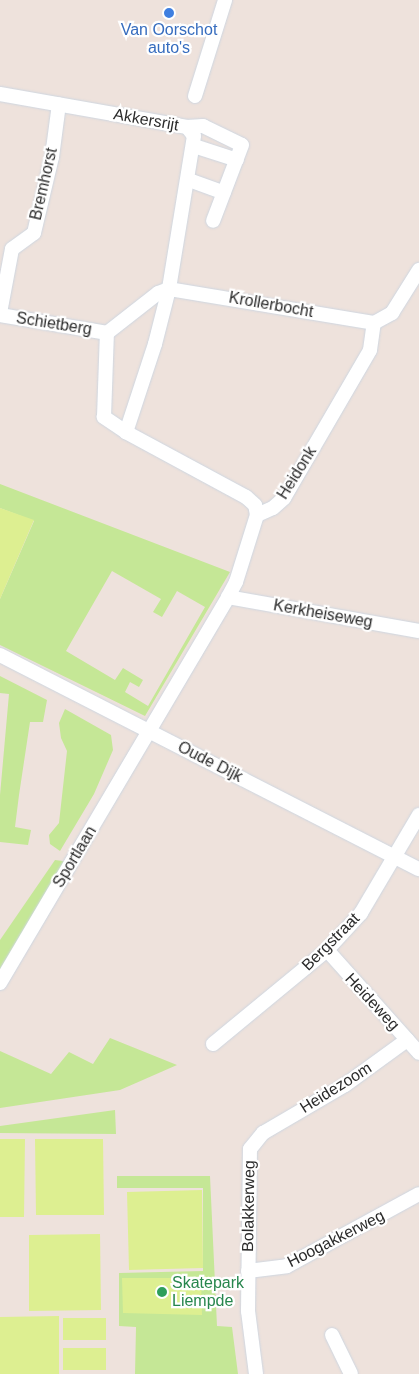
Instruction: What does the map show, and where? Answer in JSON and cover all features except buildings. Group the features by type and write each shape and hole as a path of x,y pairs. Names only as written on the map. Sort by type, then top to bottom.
{"street":[{"path":"195,96 225,0"},
{"name":"Akkersrijt","path":"0,94 187,128 194,136 189,180 169,289"},
{"name":"Bremhorst","path":"0,314 12,249 34,233 52,157 59,104"},
{"path":"187,128 203,126 237,140 242,145 214,221"},
{"path":"194,146 237,160"},
{"path":"189,180 224,193"},
{"path":"374,323 392,313 419,270"},
{"path":"150,731 236,582 257,515 255,504 246,497 110,423 102,408 107,333 158,293 169,289"},
{"path":"126,432 155,344 169,289"},
{"name":"Krollerbocht","path":"169,289 374,323"},
{"name":"Schietberg","path":"0,314 107,333"},
{"name":"Heidonk","path":"257,515 273,508 284,498 370,350 374,323"},
{"name":"Kerkheiseweg","path":"228,597 419,631"},
{"name":"Oude Dijk","path":"0,655 419,869"},
{"name":"Sportlaan","path":"0,983 150,731"},
{"name":"Bergstraat","path":"213,1044 327,950 361,913 419,816"},
{"name":"Heideweg","path":"327,950 419,1053"},
{"name":"Heidezoom","path":"263,1133 346,1085 408,1040"},
{"name":"Bolakkerweg","path":"256,1374 248,1315 250,1149 254,1140 263,1133"},
{"name":"Hoogakkerweg","path":"248,1271 287,1266 419,1194"},
{"path":"332,1335 351,1374"}],"green space":[{"path":"0,484 230,572 145,716 0,645 0,599 34,521 0,508","holes":["112,571 161,599 153,612 162,617 177,591 205,607 148,706 125,692 130,682 139,687 143,680 123,668 115,680 66,651"]},
{"path":"0,508 34,520 0,599"},
{"path":"0,676 47,700 43,722 30,722 19,795 15,827 31,830 28,845 0,842 0,795 9,694 0,693"},
{"path":"65,709 111,735 113,750 94,794 60,851 50,844 49,835 59,823 67,751 61,738 59,723"},
{"path":"55,860 70,862 0,974 0,940"},
{"path":"110,1038 177,1065 120,1090 0,1108 0,1051 51,1074 69,1052 93,1064"},
{"path":"115,1110 116,1134 0,1133 0,1126"},
{"path":"0,1139 25,1139 24,1217 0,1217"},
{"path":"35,1139 103,1139 104,1215 36,1215"},
{"path":"117,1176 210,1176 217,1326 232,1327 238,1374 135,1374 136,1327 119,1326 119,1273 203,1271 203,1188 117,1188"},
{"path":"202,1190 203,1268 129,1270 127,1192"},
{"path":"100,1234 101,1310 29,1311 29,1235"},
{"name":"Skatepark Liempde","path":"122,1278 201,1278 202,1315 123,1313"},
{"path":"59,1316 59,1374 0,1374 0,1317"},
{"path":"63,1318 106,1318 106,1340 63,1340"},
{"path":"63,1348 106,1348 106,1370 63,1370"}],"place":[{"name":"Van Oorschot auto's","path":"169,13"},
{"name":"Skatepark Liempde","path":"162,1292"}]}
